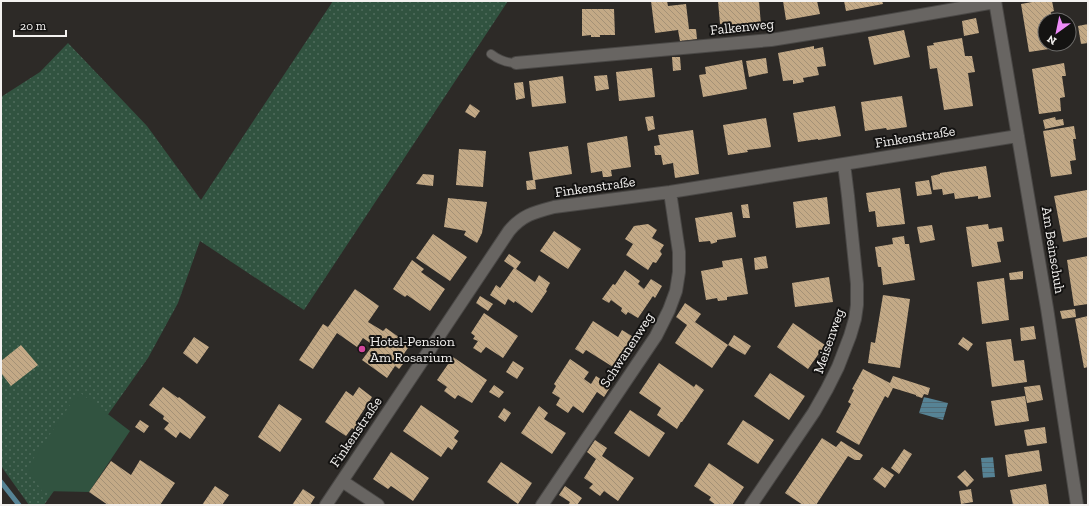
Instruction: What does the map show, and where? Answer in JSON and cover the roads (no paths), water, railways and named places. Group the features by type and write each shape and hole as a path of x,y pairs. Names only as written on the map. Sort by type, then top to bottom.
{"street":[{"name":"Falkenweg","path":"516,63 771,40 995,2"},
{"name":"Am Beinschuh","path":"995,2 1047,308 1077,505"},
{"name":"Finkenstraße","path":"326,505 509,231 518,221 532,213 554,207 670,192 1018,136"},
{"name":"Meisenweg","path":"751,505 814,412 838,366 851,331 857,300 856,274 844,164"},
{"name":"Schwanenweg","path":"542,505 656,336 669,310 678,282 679,262 670,192"},
{"path":"342,481 378,505"}],"lane":[{"name":"Falkenweg","path":"492,54 498,59 510,63 516,63"}],"water":[{"path":"924,397 948,403 943,420 919,413"},
{"path":"993,457 995,477 983,478 981,458"}],"waterway":[{"path":"1,482 19,505"}],"place":[{"name":"Hotel-Pension Am Rosarium","path":"362,349"}]}
